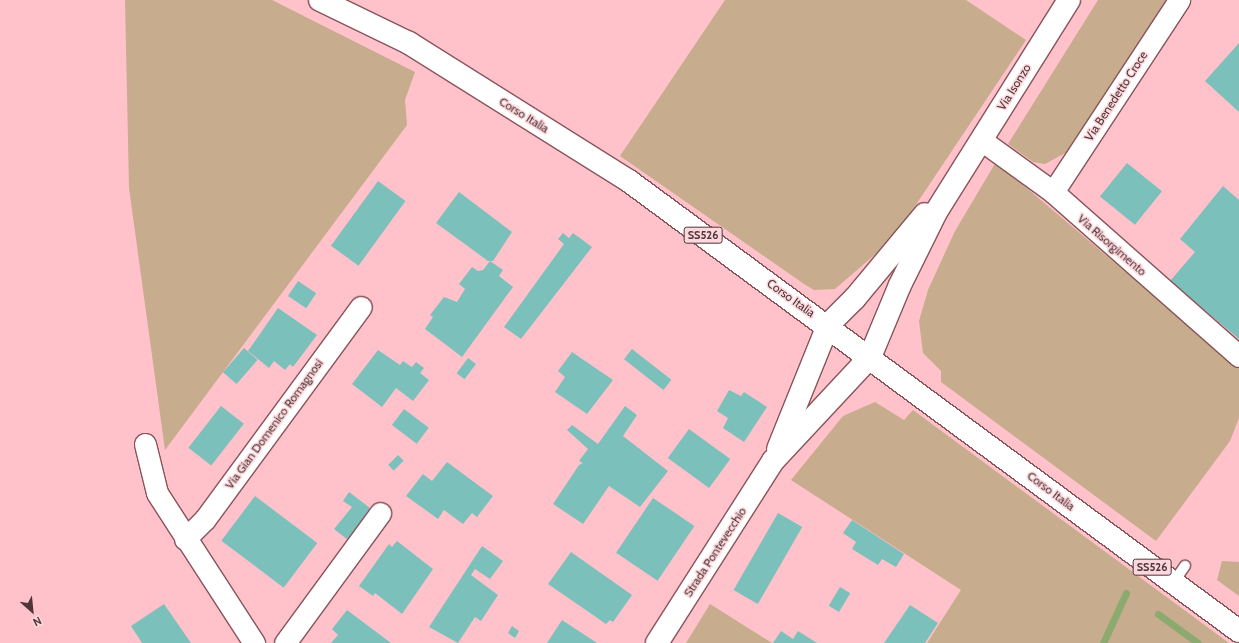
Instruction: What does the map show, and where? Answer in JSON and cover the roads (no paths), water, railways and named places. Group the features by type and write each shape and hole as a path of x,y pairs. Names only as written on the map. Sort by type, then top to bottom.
{"street":[{"name":"Corso Italia","path":"320,0 409,43 629,181 870,357 1179,574 1239,631"},
{"name":"Via Isonzo","path":"870,357 900,285 936,212 1069,0"},
{"name":"Via Benedetto Croce","path":"1053,192 1179,0"},
{"name":"Via Risorgimento","path":"981,140 1053,192 1239,356"},
{"name":"Via Isonzo","path":"828,325 855,298 959,174"},
{"name":"Via Gian Domenico Romagnosi","path":"185,539 205,519 361,307"},
{"name":"Strada Pontevecchio","path":"657,643 773,461 828,325"},
{"name":"Strada Pontevecchio","path":"773,461 870,357"},
{"path":"145,444 157,493 185,539 254,643"},
{"path":"285,643 380,513"}],"waterway":[{"path":"1103,643 1126,593"},
{"path":"1158,614 1198,643"}]}
